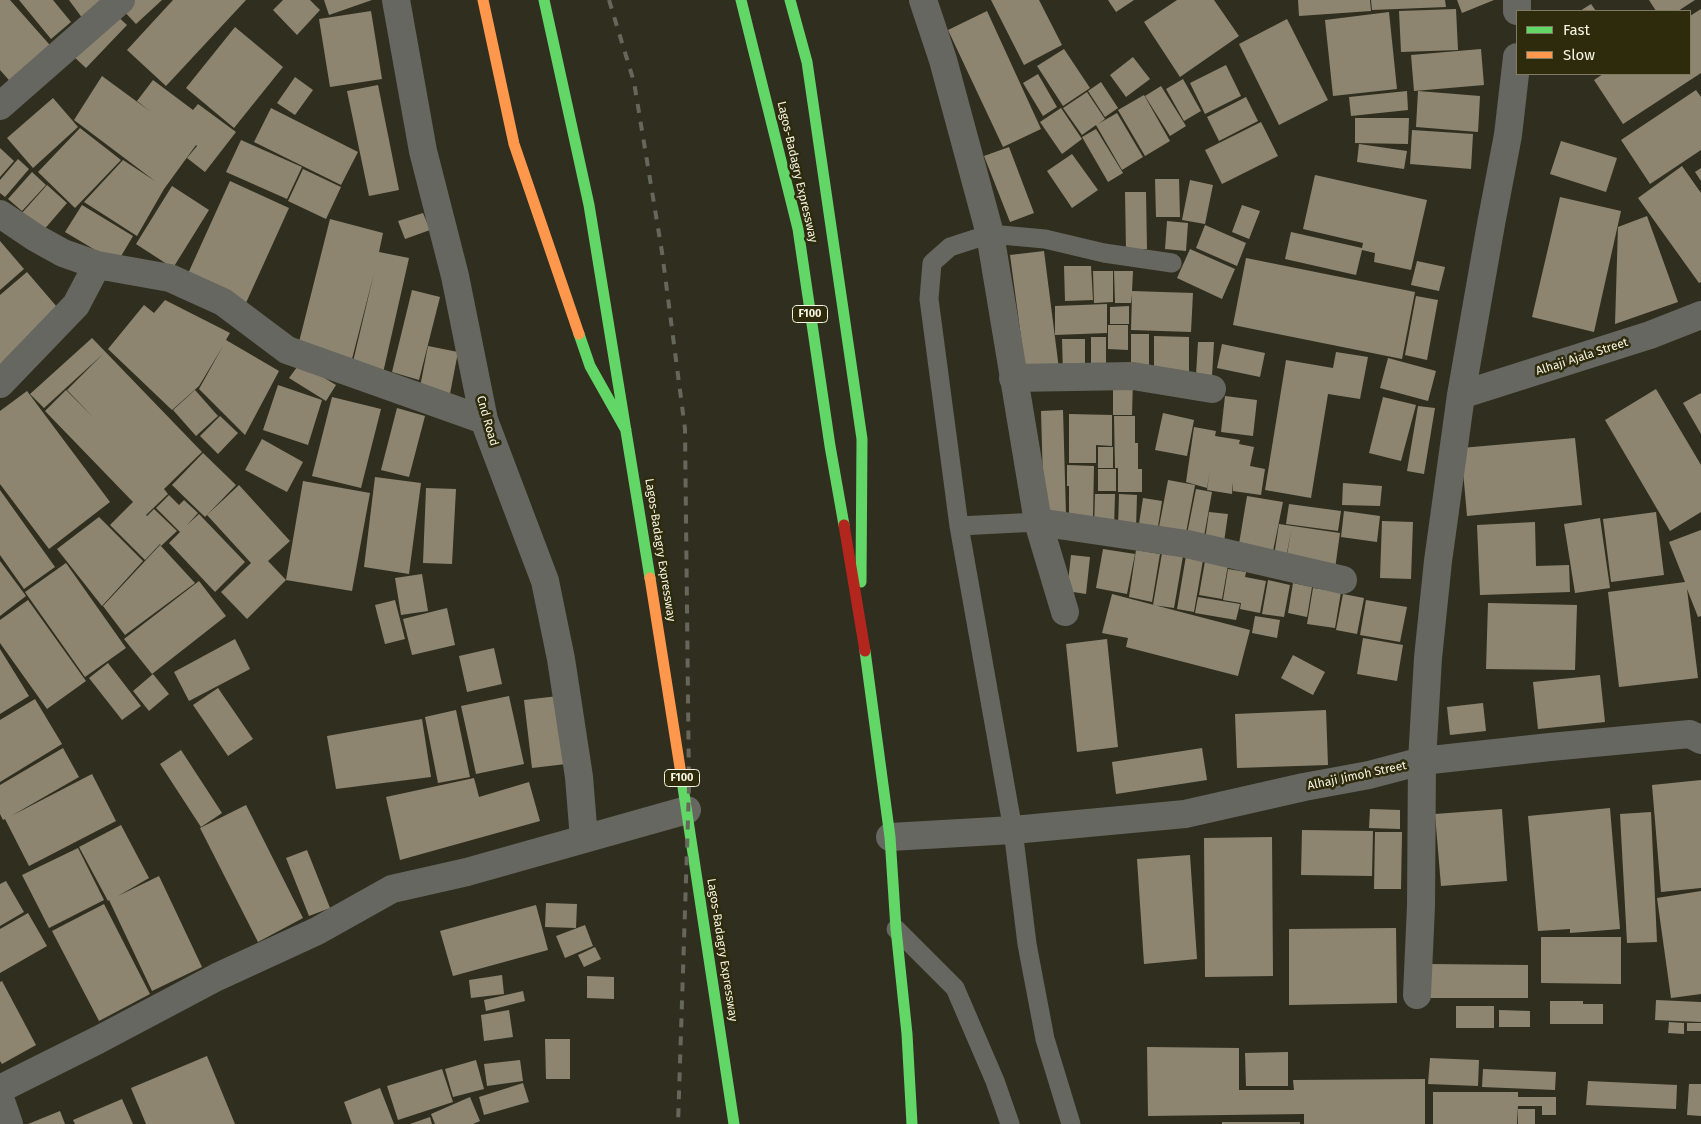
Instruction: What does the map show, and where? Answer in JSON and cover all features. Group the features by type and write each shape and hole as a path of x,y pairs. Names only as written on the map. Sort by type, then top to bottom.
{"main road":[{"name":"Lagos-Badagry Expressway","path":"482,0 514,144 590,366 627,432 687,810 734,1124"},
{"name":"F100","path":"544,0 589,205 627,432"},
{"name":"Lagos-Badagry Expressway","path":"741,0 798,229 830,446 861,618 890,838 896,929 907,1034 912,1124"},
{"name":"Lagos-Badagry Expressway","path":"790,0 807,62 862,439 861,618"}],"street":[{"path":"0,106 122,0"},
{"name":"Cnd Road","path":"396,0 423,151 455,276 484,420 545,581 561,659 580,777 584,839"},
{"path":"923,0 943,60 990,234 1038,522 1065,612"},
{"path":"1417,995 1421,906 1422,761 1428,658 1438,561 1461,395 1508,135 1516,67"},
{"path":"0,214 63,253 97,265 170,278 223,302 287,350 484,420"},
{"path":"0,384 76,305 97,265"},
{"name":"Alhaji Ajala Street","path":"1461,395 1650,335 1701,315"},
{"path":"1013,378 1133,376 1212,389"},
{"path":"1038,522 1187,544 1342,580"},
{"name":"Alhaji Jimoh Street","path":"890,838 1013,830 1185,814 1304,787 1369,775 1422,761 1550,747 1697,735"},
{"path":"0,1089 217,977 317,931 392,889 467,872 687,810"},
{"path":"0,1098 9,1124"}],"lane":[{"path":"1071,1124 1045,1039 1027,944 1013,830 958,526 929,299 932,263 950,247 990,234 1045,239 1104,254 1172,263"},
{"path":"958,526 1038,522"},
{"path":"896,929 955,988 995,1081 1010,1124"}],"building":[{"path":"0,0 10,0 56,52 16,88 0,70"},
{"path":"19,0 53,0 71,22 51,39"},
{"path":"69,0 108,0 83,19"},
{"path":"130,0 162,0 136,24 121,8"},
{"path":"173,0 246,0 166,86 127,50"},
{"path":"283,0 310,0 320,10 297,35 273,10"},
{"path":"324,0 372,0 329,15"},
{"path":"991,0 1039,0 1062,45 1024,65"},
{"path":"1108,0 1134,0 1116,12"},
{"path":"1177,0 1214,0 1239,36 1180,77 1144,22"},
{"path":"1298,0 1370,0 1371,11 1299,16"},
{"path":"1371,0 1445,0 1446,7 1372,10"},
{"path":"1457,0 1494,0 1462,13"},
{"path":"1649,0 1695,0 1680,10 1655,10"},
{"path":"1591,4 1595,10 1582,10"},
{"path":"1456,9 1458,50 1401,52 1399,11"},
{"path":"1701,9 1701,73 1623,124 1594,80 1602,75 1691,75 1691,15"},
{"path":"371,11 382,79 330,87 319,19"},
{"path":"987,11 1041,129 1003,147 948,30"},
{"path":"1389,12 1397,89 1333,96 1325,20"},
{"path":"114,13 127,25 86,68 72,55"},
{"path":"1287,19 1328,100 1279,125 1239,44"},
{"path":"235,27 283,67 234,128 186,88"},
{"path":"1064,49 1090,88 1063,106 1037,66"},
{"path":"1481,49 1484,85 1414,91 1411,55"},
{"path":"1133,57 1150,79 1126,97 1110,75"},
{"path":"1226,65 1241,96 1205,114 1190,83"},
{"path":"1038,74 1057,107 1043,116 1023,83"},
{"path":"102,76 151,112 137,101 153,80 193,110 198,104 236,132 205,172 187,158 196,145 164,189 137,236 84,202 123,160 155,181 74,120"},
{"path":"295,77 313,90 295,115 277,103"},
{"path":"1183,79 1201,111 1184,121 1166,89"},
{"path":"1101,82 1118,108 1105,117 1088,91"},
{"path":"378,85 399,190 369,196 347,91"},
{"path":"1161,86 1186,126 1170,136 1145,96"},
{"path":"1696,90 1701,97 1701,150 1650,184 1621,140"},
{"path":"1407,91 1408,110 1351,116 1349,97"},
{"path":"1418,91 1480,96 1478,132 1416,127"},
{"path":"1087,92 1105,119 1098,124 1117,113 1143,157 1122,170 1096,125 1082,135 1063,108"},
{"path":"1144,95 1170,141 1145,156 1118,110"},
{"path":"1246,97 1258,121 1219,141 1207,117"},
{"path":"53,98 78,127 33,168 7,138"},
{"path":"271,108 358,152 341,185 254,142"},
{"path":"1061,108 1082,139 1062,154 1040,122"},
{"path":"1355,118 1409,118 1408,144 1355,143"},
{"path":"1261,122 1278,156 1222,184 1205,150"},
{"path":"80,128 121,160 75,208 38,172"},
{"path":"1096,129 1123,173 1108,182 1082,137"},
{"path":"1412,130 1473,134 1471,169 1410,164"},
{"path":"241,140 302,167 287,199 226,172"},
{"path":"1561,141 1617,158 1606,192 1550,174"},
{"path":"1359,144 1407,151 1404,169 1357,162"},
{"path":"1009,147 1034,213 1010,222 984,156"},
{"path":"0,148 14,161 0,177"},
{"path":"1072,154 1098,190 1072,208 1047,171"},
{"path":"18,159 29,169 5,197 0,193 0,180"},
{"path":"1682,166 1701,193 1701,282 1699,283 1638,198"},
{"path":"1701,168 1701,181 1695,172"},
{"path":"303,169 341,187 326,219 288,201"},
{"path":"32,172 46,185 22,211 8,199"},
{"path":"1315,175 1427,200 1411,270 1374,262 1375,253 1362,250 1356,275 1285,259 1291,232 1362,248 1363,243 1303,229"},
{"path":"1155,179 1179,179 1180,217 1156,217"},
{"path":"1190,180 1213,185 1205,224 1182,220"},
{"path":"230,181 289,208 245,305 186,278"},
{"path":"47,185 67,203 42,232 22,213"},
{"path":"172,186 209,210 173,268 136,244"},
{"path":"1125,192 1146,192 1147,249 1126,250"},
{"path":"1560,197 1621,211 1594,332 1532,317"},
{"path":"82,205 133,236 117,263 65,232"},
{"path":"1242,205 1260,211 1249,239 1232,232"},
{"path":"423,213 430,230 405,239 398,221"},
{"path":"1647,216 1678,302 1615,324 1618,227"},
{"path":"330,219 383,233 379,252 409,258 383,373 352,366 374,273 351,363 297,350"},
{"path":"1167,221 1188,223 1186,251 1165,249"},
{"path":"1205,225 1246,243 1237,266 1196,248"},
{"path":"0,241 24,269 0,290"},
{"path":"1190,249 1235,269 1222,299 1177,278"},
{"path":"1044,251 1059,369 1026,374 1010,255"},
{"path":"1246,258 1415,292 1402,359 1233,325"},
{"path":"1417,261 1445,267 1439,291 1411,285"},
{"path":"1064,266 1091,266 1093,300 1065,301"},
{"path":"1093,271 1113,271 1113,302 1094,303"},
{"path":"1114,271 1133,271 1132,291 1193,293 1191,332 1131,330 1132,294 1131,303 1115,303"},
{"path":"27,272 63,314 0,367 0,295"},
{"path":"412,290 440,297 419,380 392,372"},
{"path":"1416,296 1438,300 1427,360 1405,355"},
{"path":"165,300 230,333 226,340 279,371 245,435 199,389 223,346 199,386 172,410 108,349 144,305 154,313"},
{"path":"1107,304 1107,333 1055,335 1055,306"},
{"path":"1129,306 1129,324 1110,324 1110,307"},
{"path":"1108,325 1128,325 1128,350 1108,349"},
{"path":"1131,334 1149,334 1149,369 1131,369"},
{"path":"1154,336 1189,337 1189,374 1154,374"},
{"path":"1091,337 1106,337 1106,374 1091,374"},
{"path":"92,338 202,452 164,489 168,494 146,515 154,509 177,531 161,546 160,544 145,560 110,525 133,502 45,411 66,390 94,418 67,390 103,354 44,408 30,394"},
{"path":"1062,339 1085,339 1085,374 1063,374"},
{"path":"1198,342 1214,342 1212,376 1196,375"},
{"path":"1222,344 1265,353 1260,377 1217,368"},
{"path":"428,346 458,352 449,399 419,392"},
{"path":"1336,352 1368,357 1360,399 1328,394 1311,498 1265,490 1286,360 1333,368"},
{"path":"1388,358 1436,371 1428,401 1380,388"},
{"path":"300,363 336,385 326,401 289,378"},
{"path":"1113,377 1133,378 1132,415 1113,415"},
{"path":"278,385 322,400 308,445 263,430"},
{"path":"1656,389 1701,465 1701,512 1670,531 1605,420"},
{"path":"195,390 218,416 196,436 173,410"},
{"path":"27,391 110,502 49,549 0,484 0,411"},
{"path":"1701,393 1701,434 1683,403"},
{"path":"1225,396 1257,400 1253,436 1221,432"},
{"path":"332,397 381,409 361,488 312,476"},
{"path":"1383,397 1416,405 1401,461 1369,453"},
{"path":"1418,406 1435,408 1424,474 1407,471"},
{"path":"397,408 425,416 409,477 381,470"},
{"path":"1063,410 1066,515 1044,516 1041,411"},
{"path":"1163,413 1194,420 1187,456 1155,450"},
{"path":"1069,414 1112,415 1112,446 1096,445 1096,463 1069,463"},
{"path":"220,416 238,433 218,454 200,436"},
{"path":"1114,416 1135,416 1135,443 1138,443 1138,469 1142,469 1142,492 1118,492 1118,468 1115,468"},
{"path":"1194,427 1216,431 1215,436 1240,440 1239,444 1254,447 1250,466 1265,469 1261,495 1233,491 1233,482 1232,494 1207,490 1210,470 1207,488 1186,482"},
{"path":"1575,438 1582,505 1467,516 1461,448"},
{"path":"262,439 303,462 287,492 245,470"},
{"path":"1098,447 1113,447 1113,468 1098,468"},
{"path":"203,453 236,485 205,517 172,485"},
{"path":"1067,465 1094,466 1093,518 1069,518"},
{"path":"1098,469 1116,469 1116,491 1098,491"},
{"path":"375,477 421,483 409,574 364,567"},
{"path":"1168,480 1195,485 1185,538 1158,532"},
{"path":"303,481 370,493 352,591 286,580"},
{"path":"1343,483 1382,486 1380,506 1342,505"},
{"path":"239,485 290,541 268,561 286,580 247,619 221,592 251,563 207,515"},
{"path":"426,488 456,489 452,564 423,563"},
{"path":"1196,489 1212,492 1203,542 1186,539"},
{"path":"0,490 55,567 24,589 0,555"},
{"path":"1095,494 1115,494 1114,530 1094,530"},
{"path":"1119,494 1137,495 1136,528 1118,528"},
{"path":"169,495 179,505 184,500 198,513 187,525 199,514 245,562 215,592 169,543 180,532 156,508"},
{"path":"1247,496 1283,502 1272,556 1238,550"},
{"path":"1143,498 1162,501 1157,533 1138,530"},
{"path":"1289,504 1341,511 1338,531 1286,524"},
{"path":"1344,511 1380,516 1377,542 1341,537"},
{"path":"1209,512 1228,514 1224,542 1205,540"},
{"path":"1656,512 1664,575 1611,582 1603,519"},
{"path":"99,517 143,561 102,606 57,549"},
{"path":"1600,518 1610,588 1575,593 1564,524"},
{"path":"1382,521 1413,522 1411,579 1380,578"},
{"path":"1535,522 1536,566 1569,565 1570,592 1480,595 1477,525"},
{"path":"1279,524 1340,533 1335,569 1286,561 1291,531 1286,558 1274,556"},
{"path":"1701,530 1701,616 1698,617 1687,589 1698,678 1619,687 1608,592 1685,582 1669,542"},
{"path":"160,545 195,583 125,635 103,606"},
{"path":"1103,549 1135,554 1127,594 1096,588"},
{"path":"1136,550 1160,554 1152,602 1129,597"},
{"path":"1162,553 1183,556 1174,608 1153,605"},
{"path":"1071,555 1090,557 1086,594 1067,591"},
{"path":"1186,556 1203,560 1194,612 1177,609"},
{"path":"0,561 26,596 0,616"},
{"path":"1205,561 1228,565 1222,599 1199,595"},
{"path":"66,563 126,648 85,677 25,592"},
{"path":"1228,569 1246,572 1245,577 1266,581 1260,613 1240,609 1241,603 1223,600"},
{"path":"422,574 428,611 401,615 395,578"},
{"path":"1268,580 1290,585 1284,617 1262,614"},
{"path":"199,581 226,616 152,674 124,639"},
{"path":"1293,583 1312,587 1307,617 1288,613"},
{"path":"1313,588 1341,592 1335,628 1307,624"},
{"path":"1112,594 1250,630 1238,676 1126,647 1128,638 1102,633"},
{"path":"1343,594 1364,598 1357,634 1336,630"},
{"path":"1198,597 1240,604 1236,620 1195,613"},
{"path":"28,600 86,681 47,709 0,643 0,620"},
{"path":"395,600 405,639 385,644 375,605"},
{"path":"1366,600 1407,607 1400,642 1360,635"},
{"path":"1488,603 1577,605 1575,670 1486,669"},
{"path":"447,608 455,645 412,655 403,619"},
{"path":"1255,616 1280,620 1277,638 1252,633"},
{"path":"1363,638 1403,645 1397,681 1357,674"},
{"path":"235,639 250,669 189,701 174,672"},
{"path":"1107,639 1118,747 1077,752 1066,644"},
{"path":"494,648 502,684 467,692 459,656"},
{"path":"0,649 29,696 0,714"},
{"path":"1293,655 1325,672 1313,695 1281,678"},
{"path":"108,663 141,706 122,720 89,678"},
{"path":"153,674 169,694 149,711 133,691"},
{"path":"1600,675 1605,722 1538,729 1533,682"},
{"path":"218,688 253,739 228,756 193,705"},
{"path":"509,696 524,764 476,774 461,706"},
{"path":"558,696 566,764 532,768 524,700"},
{"path":"35,699 62,744 0,782 0,720"},
{"path":"1483,703 1486,731 1450,735 1447,707"},
{"path":"456,710 470,777 438,783 425,717"},
{"path":"1326,710 1328,765 1237,768 1235,714"},
{"path":"422,719 431,777 336,789 327,736"},
{"path":"63,748 79,777 11,816 92,774 116,821 29,866 5,819 3,820 0,814 0,785"},
{"path":"1202,748 1207,780 1116,794 1112,762"},
{"path":"181,750 222,813 201,827 160,764"},
{"path":"474,778 479,797 529,782 540,821 400,860 386,797"},
{"path":"1701,780 1701,888 1661,892 1652,785"},
{"path":"246,805 303,918 258,942 200,828"},
{"path":"1610,808 1620,929 1570,933 1570,929 1538,931 1528,816"},
{"path":"1370,809 1400,810 1400,829 1369,828"},
{"path":"1502,809 1507,881 1441,886 1435,814"},
{"path":"1651,812 1657,942 1627,943 1620,814"},
{"path":"121,825 149,878 118,896 159,876 202,967 152,991 109,900 79,847"},
{"path":"1302,830 1373,831 1372,876 1301,875"},
{"path":"1375,832 1402,832 1401,889 1374,889"},
{"path":"1272,837 1273,976 1205,977 1204,838"},
{"path":"78,848 104,900 49,928 22,875"},
{"path":"307,850 330,908 309,916 286,858"},
{"path":"1190,855 1197,959 1144,964 1137,859"},
{"path":"6,881 24,912 0,926 0,884"},
{"path":"1701,891 1701,994 1671,998 1657,898"},
{"path":"546,903 577,904 576,928 545,927"},
{"path":"104,904 150,994 99,1021 52,931"},
{"path":"536,905 548,950 453,976 440,931"},
{"path":"28,913 47,946 0,973 0,929"},
{"path":"585,925 593,946 565,958 556,936"},
{"path":"1396,928 1397,1003 1289,1005 1289,929"},
{"path":"1541,937 1621,937 1621,984 1541,983"},
{"path":"595,947 601,959 584,967 578,955"},
{"path":"1430,964 1528,965 1528,998 1430,998"},
{"path":"502,975 504,994 471,998 469,980"},
{"path":"587,976 614,977 614,999 587,998"},
{"path":"2,981 36,1045 2,1064 0,1061 0,982"},
{"path":"523,991 525,1001 486,1011 484,1000"},
{"path":"1656,1000 1701,1002 1701,1022 1655,1020"},
{"path":"1550,1001 1583,1001 1583,1004 1603,1004 1603,1024 1550,1024"},
{"path":"1456,1006 1494,1006 1494,1028 1456,1028"},
{"path":"509,1010 513,1037 484,1041 481,1015"},
{"path":"1499,1010 1530,1011 1530,1027 1499,1027"},
{"path":"1669,1022 1684,1023 1684,1034 1668,1033"},
{"path":"1687,1023 1701,1023 1701,1031 1687,1031"},
{"path":"545,1039 570,1039 570,1079 546,1079"},
{"path":"1147,1047 1239,1048 1239,1090 1294,1090 1293,1080 1425,1079 1425,1124 1304,1124 1304,1114 1148,1116"},
{"path":"1288,1052 1288,1086 1246,1086 1245,1053"},
{"path":"207,1056 235,1124 146,1124 131,1088"},
{"path":"1430,1058 1479,1060 1478,1086 1428,1084"},
{"path":"476,1060 484,1089 453,1097 445,1069"},
{"path":"520,1060 523,1081 487,1086 484,1064"},
{"path":"442,1069 453,1102 398,1120 387,1086"},
{"path":"1483,1069 1556,1072 1555,1090 1482,1087"},
{"path":"1588,1081 1677,1085 1676,1109 1586,1105"},
{"path":"523,1083 529,1102 484,1115 479,1097"},
{"path":"1689,1084 1701,1084 1701,1116 1687,1115"},
{"path":"380,1088 394,1124 352,1124 344,1102"},
{"path":"1433,1092 1518,1092 1518,1097 1556,1097 1556,1115 1542,1115 1542,1106 1518,1106 1517,1124 1433,1124"},
{"path":"470,1097 480,1121 473,1124 435,1124 431,1114"},
{"path":"122,1099 133,1124 75,1124 73,1120"},
{"path":"1518,1109 1535,1109 1535,1124 1518,1124"},
{"path":"60,1111 65,1124 28,1124"},
{"path":"430,1117 432,1124 410,1124"},
{"path":"1222,1122 1300,1122 1300,1124 1222,1124"}],"railway":[{"path":"609,0 634,82 662,252 685,429 689,788 678,1124"}],"traffic: fast":[{"path":"544,0 589,205 650,578"},
{"path":"741,0 798,229 830,446 844,525"},
{"path":"790,0 807,62 862,439 861,582"},
{"path":"579,334 590,366 626,430"},
{"path":"865,651 890,837 896,929 907,1034 912,1124"},
{"path":"681,774 734,1124"}],"traffic: slow":[{"path":"483,0 514,144 579,334"},
{"path":"650,578 681,774"}],"traffic: jam":[{"path":"844,525 865,651"}]}
